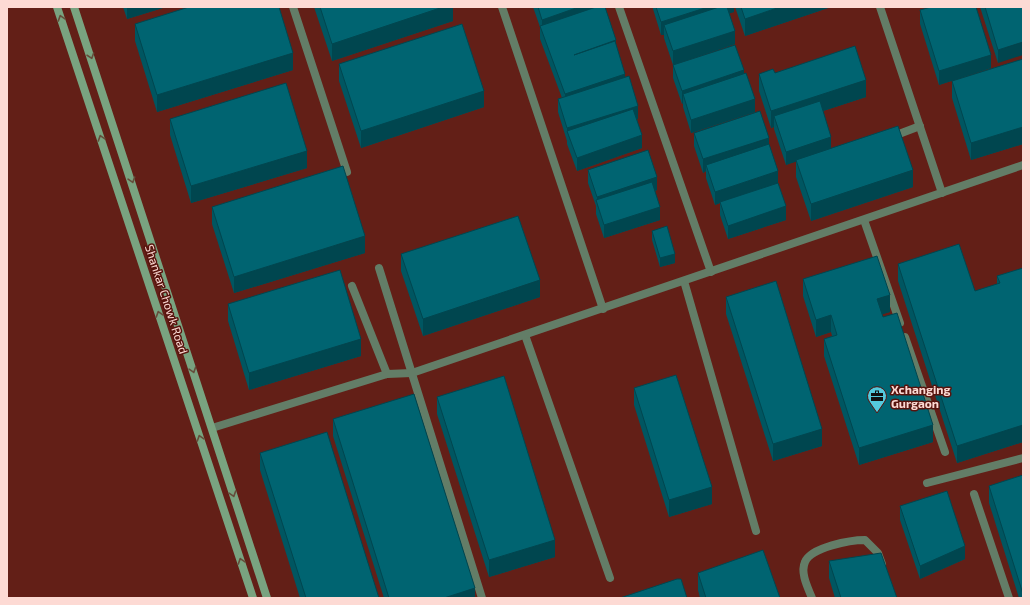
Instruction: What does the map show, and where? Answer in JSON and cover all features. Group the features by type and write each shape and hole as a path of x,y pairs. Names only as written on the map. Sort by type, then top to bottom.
{"main road":[{"name":"Shankar Chowk Road","path":"58,7 253,598"},
{"name":"Shankar Chowk Road","path":"74,7 267,598"}],"lane":[{"path":"292,7 347,172"},
{"path":"502,7 603,308"},
{"path":"619,7 711,272"},
{"path":"880,7 942,193"},
{"path":"880,141 920,126"},
{"path":"212,428 387,374 412,374 1023,165"},
{"path":"864,220 945,452"},
{"path":"379,268 482,598"},
{"path":"684,281 756,530"},
{"path":"352,286 387,374"},
{"path":"525,335 610,578"},
{"path":"927,483 1023,458"},
{"path":"974,494 1009,598"},
{"path":"812,598 803,573 805,562 814,552 852,540 865,540 878,552 885,572"}],"building":[{"path":"189,7 279,7 293,53 157,95 135,24"},
{"path":"320,7 443,7 332,44"},
{"path":"538,7 579,7 542,20"},
{"path":"596,7 605,7 616,40 574,55 615,41 625,74 565,94 540,26"},
{"path":"656,7 708,7 661,22"},
{"path":"719,7 727,7 735,31 673,51 664,25"},
{"path":"741,7 780,7 745,19"},
{"path":"931,7 976,7 991,55 939,71 920,10"},
{"path":"985,7 1023,7 1023,42 998,50"},
{"path":"462,24 484,91 361,131 339,64"},
{"path":"735,45 744,70 682,91 673,65"},
{"path":"855,46 866,80 771,111 759,74 773,69 775,73"},
{"path":"1023,59 1023,127 971,143 952,81"},
{"path":"746,73 755,99 691,120 683,94"},
{"path":"629,76 638,106 567,128 558,99"},
{"path":"286,83 307,151 191,186 170,119"},
{"path":"820,101 831,137 786,152 774,116"},
{"path":"633,109 642,135 577,158 567,131"},
{"path":"760,111 769,138 703,159 694,133"},
{"path":"898,126 913,170 811,204 796,160"},
{"path":"769,144 778,171 715,192 706,165"},
{"path":"648,150 657,177 597,197 588,170"},
{"path":"343,166 365,236 234,277 212,207"},
{"path":"652,182 660,207 604,225 596,200"},
{"path":"778,183 786,206 728,226 720,202"},
{"path":"518,216 540,280 423,319 401,254"},
{"path":"667,226 675,254 660,258 652,231"},
{"path":"959,244 975,291 1000,283 997,276 1023,268 1023,425 957,446 898,264"},
{"path":"877,256 890,295 877,299 883,317 897,313 933,425 859,448 824,339 837,335 831,315 816,320 803,279"},
{"path":"340,270 361,339 249,373 228,304"},
{"path":"776,281 822,429 773,444 726,297"},
{"path":"676,375 712,487 669,500 634,388"},
{"path":"504,376 555,540 489,560 437,397"},
{"path":"414,394 475,588 444,598 389,598 333,419"},
{"path":"327,432 379,598 306,598 260,453"},
{"path":"1023,475 1023,594 989,486"},
{"path":"947,491 965,546 920,566 900,506"},
{"path":"763,550 780,598 706,598 698,573"},
{"path":"881,553 897,598 841,598 829,561"},
{"path":"681,579 687,598 620,598"}],"place":[{"name":"Xchanging Gurgaon","path":"877,413"}]}
